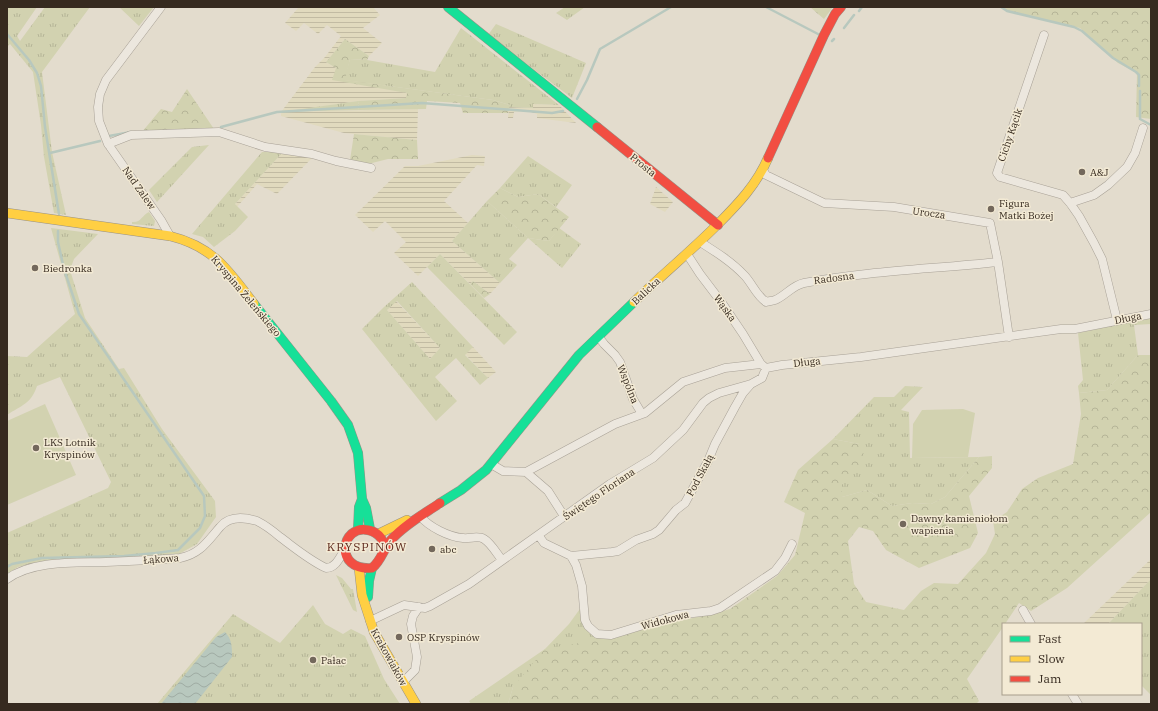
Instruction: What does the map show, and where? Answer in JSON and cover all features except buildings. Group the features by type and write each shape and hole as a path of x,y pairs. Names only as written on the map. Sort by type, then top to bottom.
{"main road":[{"name":"Prosta","path":"448,7 718,225"},
{"name":"Balicka","path":"385,550 390,540 420,516 467,486 491,464 561,375 598,336 718,225 742,200 763,170 825,32 835,14 841,7"},
{"name":"Kryspina Żeleńskiego","path":"7,214 170,236 197,244 217,258 336,407 350,429 358,453 362,500 374,532"},
{"name":"Kryspina Żeleńskiego","path":"358,530 359,507 362,500"},
{"name":"Balicka","path":"374,532 420,516"},
{"path":"364,529 374,532 382,538 385,550 381,560 372,568 359,568 347,558 345,549 348,537 358,530 364,529"},
{"name":"Krakowiaków","path":"359,568 362,595 370,621 380,644 416,704"},
{"name":"Krakowiaków","path":"367,608 369,581 372,568"}],"street":[{"name":"Nad Zalew","path":"161,7 106,80 100,94 98,107 99,121 107,142 161,220 170,236"},
{"name":"Cichy Kącik","path":"1044,35 996,173 1000,176 1063,195 1070,203 1079,216 1102,259 1117,320"},
{"path":"1070,203 1094,195 1128,167 1135,154 1143,128"},
{"path":"107,142 131,135 219,132 265,147 312,154 336,161 371,168"},
{"name":"Urocza","path":"763,170 766,175 824,203 894,207 990,223 998,262 1009,336"},
{"name":"Radosna","path":"700,242 726,258 746,277 760,298 766,302 775,301 800,283 817,280 896,270 932,269 998,262"},
{"name":"Wąska","path":"687,254 764,366"},
{"name":"Długa","path":"526,472 615,424 642,414 661,401 683,382 725,368 782,365 861,357 1061,329 1075,329 1151,314"},
{"name":"Wspólna","path":"598,336 616,355 620,362 633,399 642,414"},
{"name":"Świętego Floriana","path":"370,621 404,605 424,608 430,606 469,584 539,536 564,516 610,484 653,458 683,430 703,403 709,398 719,393 751,384 762,378 764,366"},
{"name":"Pod Skałą","path":"571,556 618,551 636,540 653,534 658,530 687,499 735,407 743,393 751,384"},
{"path":"491,464 503,471 526,472 548,491 564,516"},
{"path":"420,516 424,521 453,537 478,537 484,539 502,560"},
{"name":"Łąkowa","path":"7,579 24,570 39,566 188,557 203,547 222,524 236,518 256,521 265,525 299,551 326,568 329,569 335,565 340,566 350,562"},
{"path":"539,536 544,543 571,556"},
{"name":"Widokowa","path":"571,556 576,565 580,579 588,626 597,634 611,635 676,615 720,608 775,571 785,558 792,544"},
{"path":"335,565 345,549"},
{"path":"403,682 415,670 417,657 411,624 413,616 419,607"},
{"path":"1023,610 1030,623"},
{"path":"1073,695 1078,704"}],"shaded area":[{"path":"299,7 373,7 380,15 363,28 382,43 369,56 345,39 326,62 336,68 407,93 407,98 358,101 286,112 418,109 417,140 344,133 281,116 281,112 341,36 327,25 318,34 304,23 296,31 285,23"},
{"path":"533,104 559,105 576,123 537,118 537,114 528,111 514,112 513,118 508,118 509,107 532,108"},
{"path":"283,152 312,158 277,194 257,184 237,207 235,204"},
{"path":"472,155 485,156 484,166 477,165 444,201 468,223 452,241 500,283 490,294 473,281 470,284 440,254 418,276 394,253 406,242 385,221 373,232 355,215 405,166 418,166"},
{"path":"656,187 673,202 665,212 650,204"},
{"path":"396,301 440,348 430,359 387,310"},
{"path":"473,347 496,372 488,378 465,354"},
{"path":"1151,559 1151,579 1109,623 1084,623"}],"green space":[{"path":"7,7 37,7 17,36 20,41 45,7 90,7 42,72 52,152 66,215 54,213 44,157 33,72 10,44 7,47"},
{"path":"119,7 154,7 139,26"},
{"path":"565,7 585,7 567,20 556,13"},
{"path":"810,7 833,7 824,19"},
{"path":"999,7 1151,7 1151,119 1136,117 1137,73 1118,63 1080,28 1005,10"},
{"path":"496,24 586,63 572,98 488,35"},
{"path":"461,28 559,105 533,104 533,108 509,107 510,105 493,100 344,80 350,59 367,60 435,72"},
{"path":"345,39 369,56 367,60 350,59 345,80 493,100 510,105 508,113 463,113 460,103 427,101 426,109 359,110 358,101 406,98 407,93 332,80 336,68 326,62"},
{"path":"187,89 214,129 142,132 161,109 172,112"},
{"path":"358,101 359,110 281,112"},
{"path":"354,134 417,140 418,159 388,159 368,164 350,160"},
{"path":"209,145 157,202 149,190 192,147"},
{"path":"262,152 283,152 235,204 248,217 235,231 214,247 203,237 192,234"},
{"path":"528,156 572,185 556,207 538,194 518,197 500,188"},
{"path":"500,188 518,197 538,194 569,217 549,241 528,238 487,201"},
{"path":"487,201 528,238 509,259 517,265 500,283 452,241"},
{"path":"149,212 155,221 154,226 132,224 132,222 139,220"},
{"path":"51,228 98,234 74,259 70,270 85,318 119,369 124,368 162,429 215,501 216,517 197,544 179,554 30,564 18,567 7,574 7,533 108,488 111,482 60,377 37,386 35,392 29,400 7,415 7,356 27,357 75,314"},
{"path":"559,228 581,244 562,268 528,238 549,241"},
{"path":"440,254 517,332 504,345 427,267"},
{"path":"473,281 490,294 484,298 470,284"},
{"path":"412,282 473,347 465,355 488,378 480,385 456,358 435,377 457,401 436,421 362,329","holes":["397,301 440,348 430,359 387,310"]},
{"path":"1151,317 1151,324 1134,325 1138,355 1107,390 1079,393 1078,386 1083,380 1078,333"},
{"path":"1138,355 1151,355 1151,512 1067,588 1031,611 1019,603 1006,623 1002,623 1002,628 967,679 979,701 976,704 508,704 513,687 545,649 608,638 730,609 777,576 795,555 805,513 784,502 798,470 833,439 859,444 866,459 842,484 842,497 867,490 892,506 912,503 931,504 945,497 979,457 992,456 992,468 969,496 978,533 970,548 919,568 886,550 873,531 859,527 848,541 854,584 866,602 904,610 921,591 934,583 958,584 986,553 995,534 993,521 1007,512 1022,489 1038,478 1073,464 1081,414 1079,393 1107,390"},
{"path":"905,386 923,387 901,410 909,412 910,458 979,457 945,497 931,504 912,503 892,506 867,490 842,497 842,484 859,444 833,439 874,397 894,397"},
{"name":"LKS Lotnik Kryspinów","path":"45,404 76,475 7,505 7,421"},
{"path":"963,409 975,413 968,457 912,458 913,424 922,410"},
{"path":"336,575 342,578 351,589 353,589 357,612 353,610"},
{"path":"1151,579 1151,695 1142,686 1142,623 1109,623"},
{"path":"313,605 325,624 343,634 351,629 365,636 384,679 400,704 157,704 233,614 280,643"},
{"path":"582,606 583,620 586,629 595,635 608,638 513,687 508,704 471,704 469,701 545,649 569,624"}],"water":[{"path":"225,632 232,647 232,657 195,704 161,704 216,637"}],"waterway":[{"path":"577,99 600,49 671,7"},
{"path":"766,7 818,34"},
{"path":"859,11 862,7"},
{"path":"1001,7 1007,11 1074,27 1082,31 1113,58 1136,72 1139,75 1139,86"},
{"path":"844,28 854,15"},
{"path":"7,34 29,60 37,73 41,86 45,127 59,214"},
{"path":"1140,91 1140,119 1151,125"},
{"path":"221,127 277,112 422,103 552,113 563,111"},
{"path":"109,136 131,132"},
{"path":"50,153 100,141"},
{"path":"7,567 12,564 42,558 124,556 178,550 200,528 205,516 204,496 79,314 64,269 58,242 58,231"}],"traffic: fast":[{"path":"448,7 597,127"},
{"path":"440,503 461,490 486,470 579,355 634,302"},
{"path":"254,304 331,401 348,425 358,453 362,499 366,508 370,529"},
{"path":"358,530 359,507 362,499"},
{"path":"368,597 372,568"}],"traffic: slow":[{"path":"634,302 733,209 753,185 768,158"},
{"path":"7,213 170,236 185,241 198,246 219,261 228,270 254,304"},
{"path":"378,534 407,520"},
{"path":"359,568 362,595 374,632 416,704"}],"traffic: jam":[{"path":"768,158 824,35 835,14 841,7"},
{"path":"597,127 718,225"},
{"path":"385,550 385,548 381,538 372,531 368,530 359,530 352,534 347,540 345,548 346,556 351,562 360,567 372,568 378,562 382,554 384,551 386,547 388,543 402,529 440,503"}],"place":[{"name":"A&J","path":"1082,172"},
{"name":"Figura Matki Bożej","path":"991,209"},
{"name":"Biedronka","path":"35,268"},
{"name":"LKS Lotnik Kryspinów","path":"36,448"},
{"name":"Dawny kamieniołom wapienia","path":"903,524"},
{"name":"abc","path":"432,549"},
{"name":"OSP Kryspinów","path":"399,637"},
{"name":"Pałac","path":"313,660"}],"district":[{"name":"KRYSPINÓW","path":"367,546"}]}
